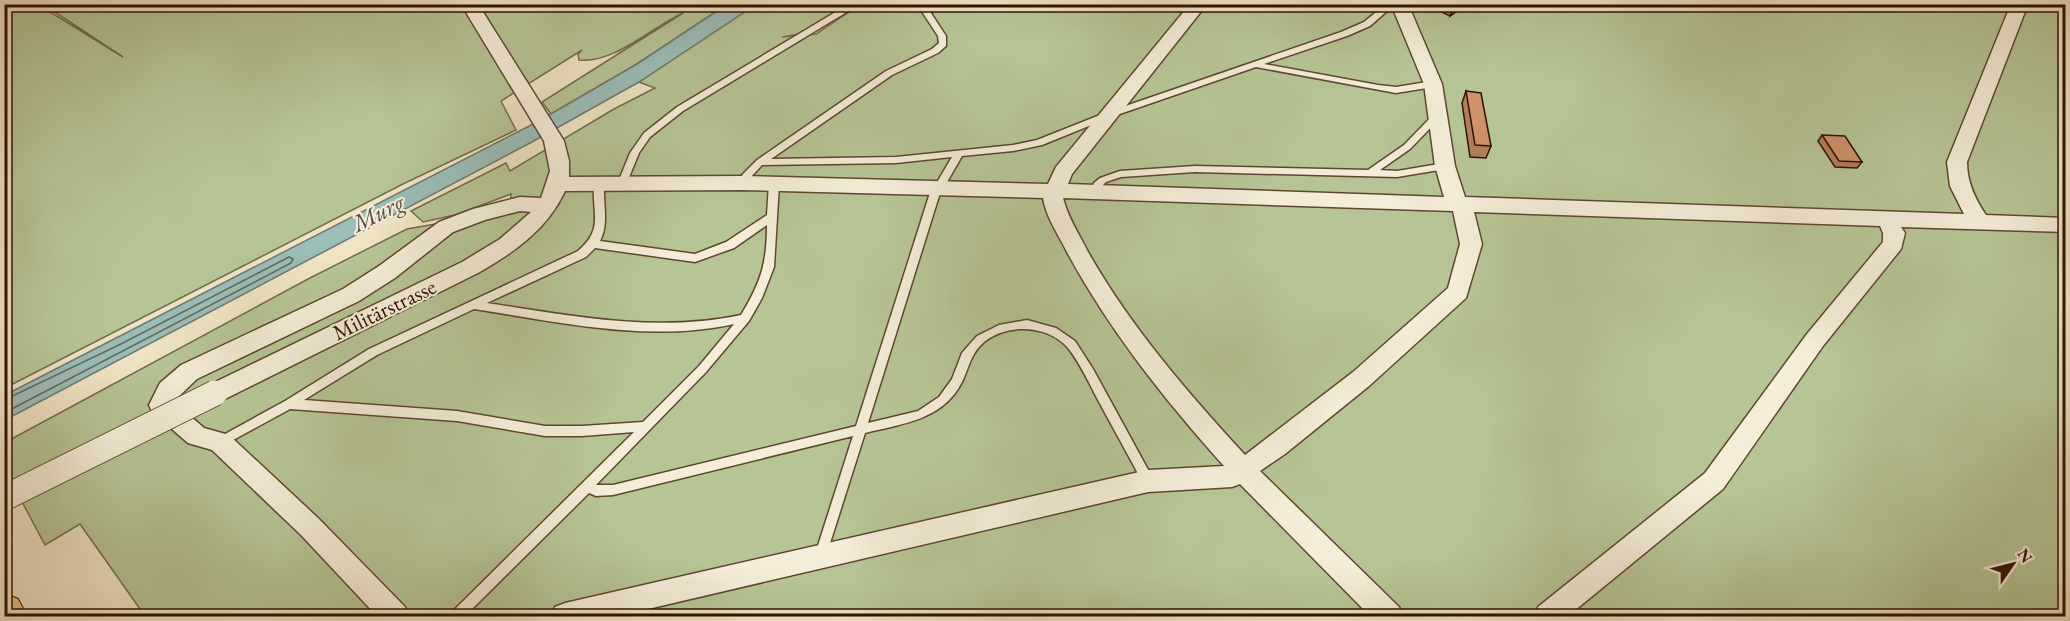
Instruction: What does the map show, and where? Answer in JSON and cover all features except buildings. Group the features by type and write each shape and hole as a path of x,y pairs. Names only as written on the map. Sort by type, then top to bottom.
{"highway":[{"path":"4,612 7,616"}],"street":[{"name":"Militärstrasse","path":"4,498 481,260 529,226 547,205 558,184 560,155 554,141 469,4"},
{"path":"1199,4 1063,172 1053,198 1061,222 1119,320 1180,399 1242,470 1389,616"},
{"path":"565,616 1148,481 1232,476 1276,447 1361,379 1458,291 1471,244 1464,212 1454,197 1445,166 1433,84 1399,4"},
{"path":"1980,222 1960,185 1957,162 2020,4"},
{"path":"558,184 742,183 1096,192 2066,225"},
{"path":"395,616 310,527 220,442 197,436 161,405 164,395 171,386 189,372 351,295 387,272 446,227 480,214 520,204 547,205"},
{"path":"1548,616 1714,481 1815,340 1893,244 1894,233 1887,219"}],"lane":[{"path":"621,185 635,153 647,135 672,115 856,4"},
{"path":"742,183 760,162 889,74 935,51 943,44 942,36 921,4"},
{"path":"760,162 868,162 1013,148 1039,143 1108,115 1344,34 1367,24 1391,4"},
{"path":"1256,65 1396,90 1433,84"},
{"path":"1370,174 1407,147 1438,115"},
{"path":"820,558 938,189 959,153"},
{"path":"1096,192 1097,185 1103,180 1120,174 1195,169 1397,174 1445,166"},
{"path":"220,442 289,404 373,352 582,254 595,244 601,230 599,184"},
{"path":"457,616 722,348 745,318 766,277 771,245 770,218 774,184"},
{"path":"595,244 695,258 730,245 770,218"},
{"path":"472,305 585,322 645,327 701,326 745,318"},
{"path":"587,486 596,491 613,490 921,416 943,400 957,381 966,356 981,339 1003,328 1027,324 1052,331 1071,344 1089,372 1148,481"},
{"path":"289,404 457,416 545,431 582,431 646,426"}],"green space":[{"path":"861,4 916,5 926,17 933,13 926,4 2065,5 2065,616 145,616 80,524 45,545 5,470 4,443 308,279 407,229 510,211 511,194 455,215 423,222 411,211 506,163 510,171 614,109 655,88 639,82 755,5 847,5 800,34 782,37 816,34"},
{"path":"5,5 39,5 123,57 44,5 726,5 637,64 551,114 542,102 683,13 619,51 606,56 592,60 579,60 578,54 582,50 501,101 516,130 403,184 5,388"}],"water":[{"name":"Murg","path":"726,5 755,5 639,82 530,143 5,420 5,395 537,122 637,64"}]}
